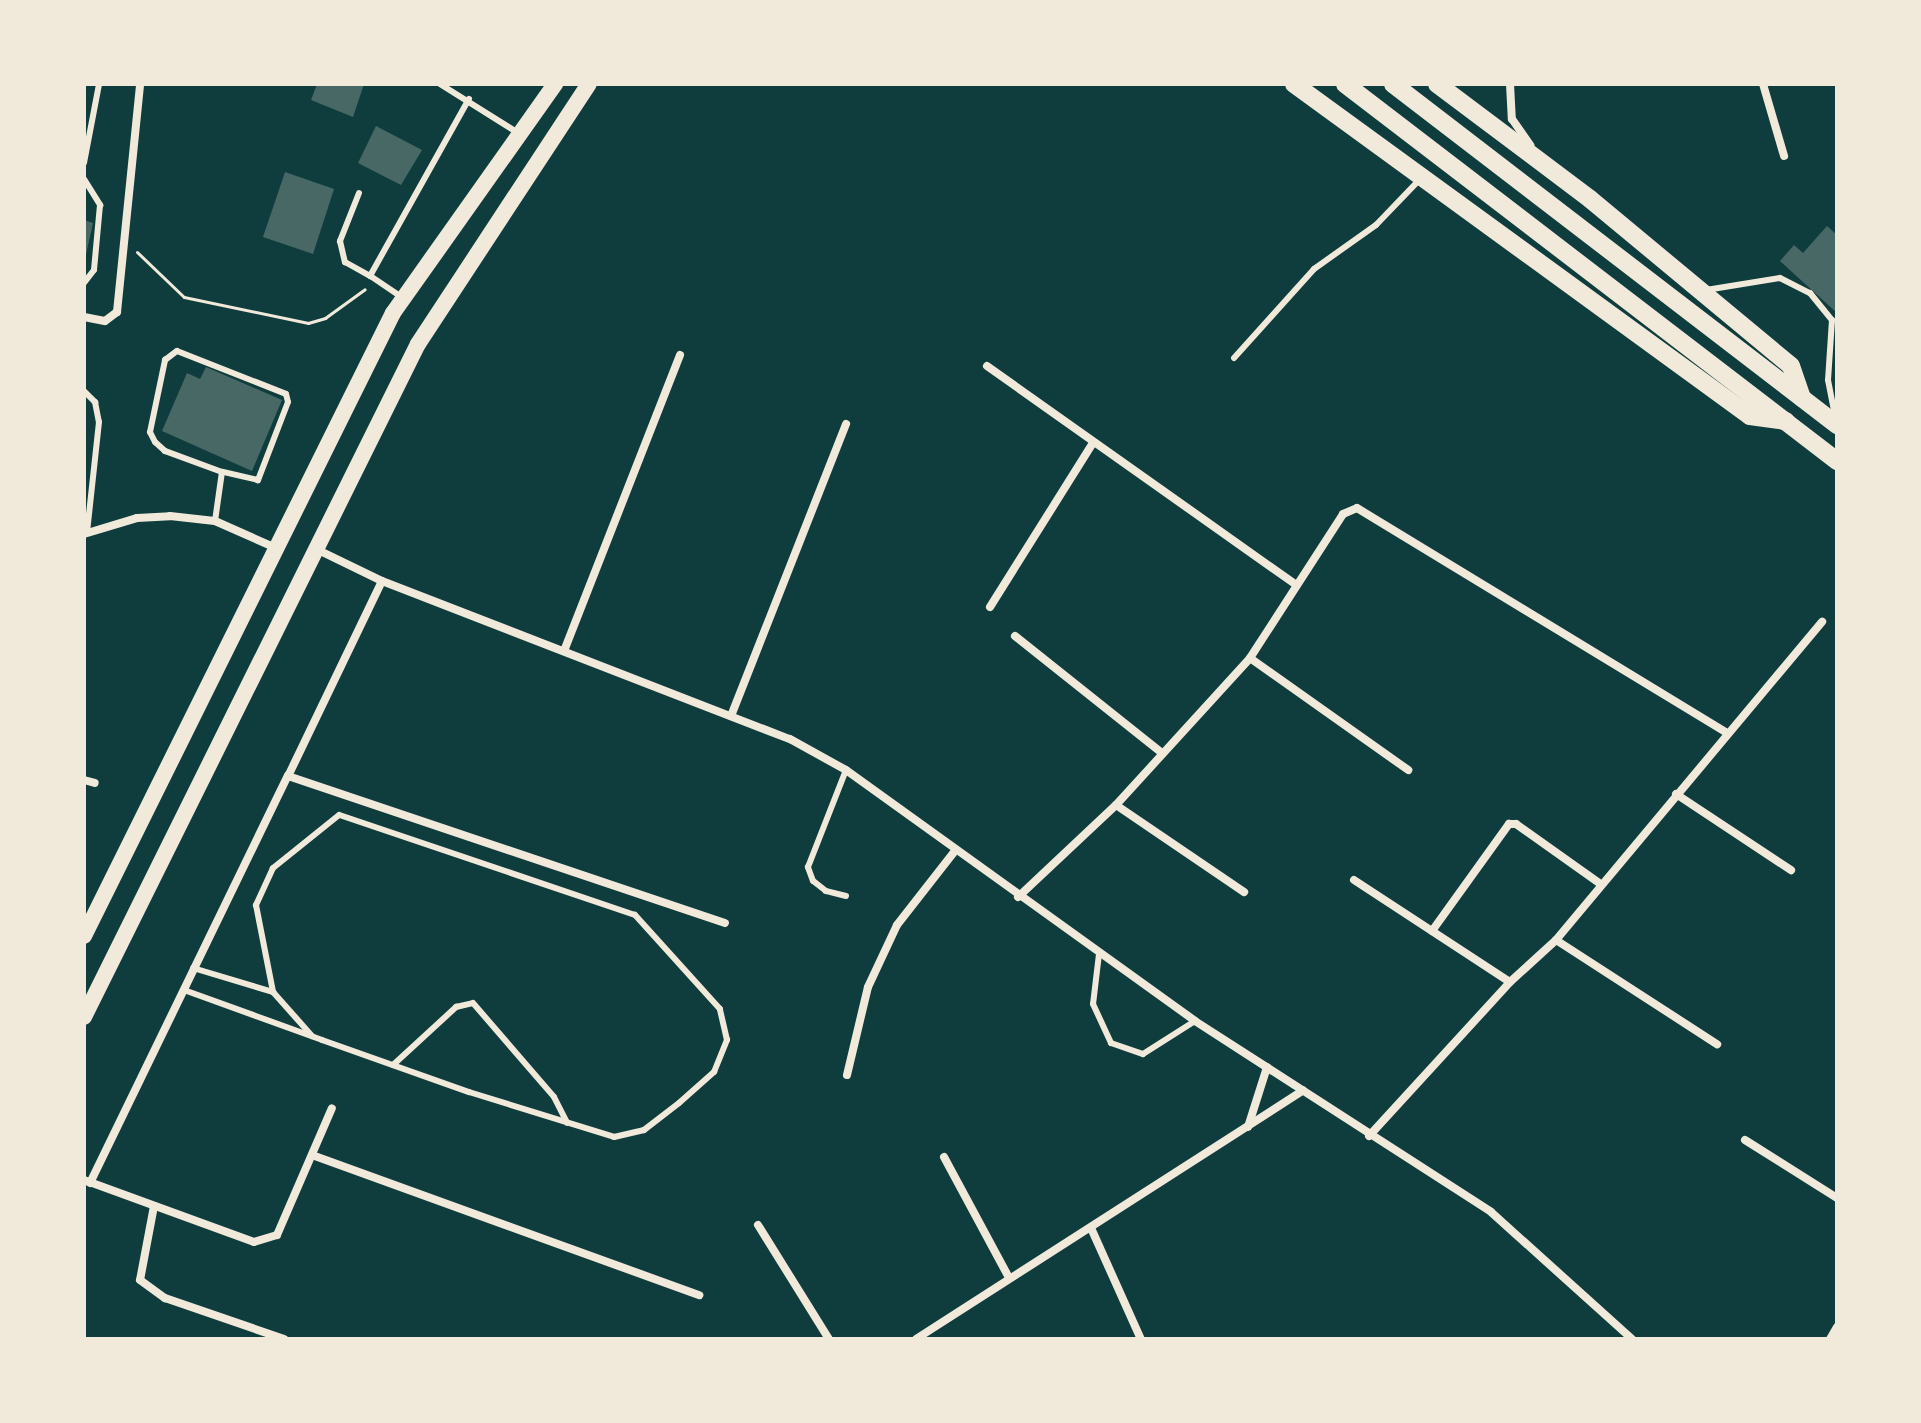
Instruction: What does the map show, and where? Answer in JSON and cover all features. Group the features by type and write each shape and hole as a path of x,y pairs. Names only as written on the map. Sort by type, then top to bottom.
{"main road":[{"path":"84,936 403,298 555,84"},
{"path":"84,1017 418,344 589,84"},
{"path":"1294,84 1750,416 1786,421"},
{"path":"1345,84 1837,461"},
{"path":"1393,84 1836,424"},
{"path":"1437,84 1551,169 1791,366 1802,398"}],"street":[{"path":"84,317 105,321 117,312 140,84"},
{"path":"1510,84 1512,119 1551,169"},
{"path":"1763,84 1784,156"},
{"path":"564,651 680,355"},
{"path":"987,366 1295,584"},
{"path":"731,716 846,424"},
{"path":"990,607 1093,443"},
{"path":"1018,897 1116,805 1250,658 1343,514 1357,508 1727,733"},
{"path":"86,533 137,518 215,521 276,548"},
{"path":"315,549 382,581 790,739 846,770 954,852 1195,1021 1491,1212 1632,1339"},
{"path":"332,1108 277,1235 254,1242 231,1237 87,1182 184,990 382,581"},
{"path":"1369,1136 1510,982 1556,940 1599,883 1822,622"},
{"path":"1015,636 1162,753"},
{"path":"1250,658 1408,770"},
{"path":"288,776 725,923"},
{"path":"84,780 95,783"},
{"path":"1676,794 1791,870"},
{"path":"1116,805 1244,892"},
{"path":"1432,931 1509,824 1516,824 1599,883"},
{"path":"847,1075 868,987 897,925 954,852"},
{"path":"1354,880 1510,982"},
{"path":"1556,940 1717,1044"},
{"path":"1248,1127 1267,1067"},
{"path":"916,1339 1008,1276 1091,1228 1303,1091"},
{"path":"1745,1140 1837,1198"},
{"path":"312,1155 699,1295"},
{"path":"944,1157 1008,1276"},
{"path":"154,1206 138,1269 140,1280 165,1298 284,1339"},
{"path":"758,1225 829,1339"},
{"path":"1091,1228 1141,1339"},
{"path":"1830,1339 1837,1327"}],"lane":[{"path":"84,163 99,84"},
{"path":"440,84 469,99 519,133"},
{"path":"370,276 469,99"},
{"path":"1234,358 1314,269 1376,225 1421,178"},
{"path":"84,179 100,205 94,270 84,283"},
{"path":"359,193 340,241 345,262 377,279 403,298"},
{"path":"1699,292 1780,278 1810,293 1832,320 1828,380 1836,424"},
{"path":"177,351 280,388 288,402 258,480 222,472 165,451 150,432 165,360 177,351"},
{"path":"84,391 95,402 99,422 86,533"},
{"path":"215,521 222,472"},
{"path":"846,770 808,867 813,881 826,891 846,896"},
{"path":"184,990 312,1036 393,1065 567,1123 596,1135 627,1138 679,1103 724,1057 727,1040 720,1009 635,915 339,815 273,868 256,905 273,992 312,1036"},
{"path":"1099,954 1093,1004 1111,1043 1143,1054 1195,1021"},
{"path":"193,968 273,992"},
{"path":"393,1065 456,1007 473,1003 554,1097 567,1123"}],"path":[{"path":"122,246 149,260 184,297 308,323 325,318 377,279"}],"building":[{"path":"317,84 364,84 353,117 311,100"},
{"path":"376,126 422,150 401,185 358,163"},
{"path":"285,172 334,189 313,254 263,237"},
{"path":"84,220 93,223 85,259 84,259"},
{"path":"1827,226 1837,235 1837,313 1780,261 1794,245 1803,253"},
{"path":"206,367 282,400 252,471 162,431 187,373 200,379"}]}
